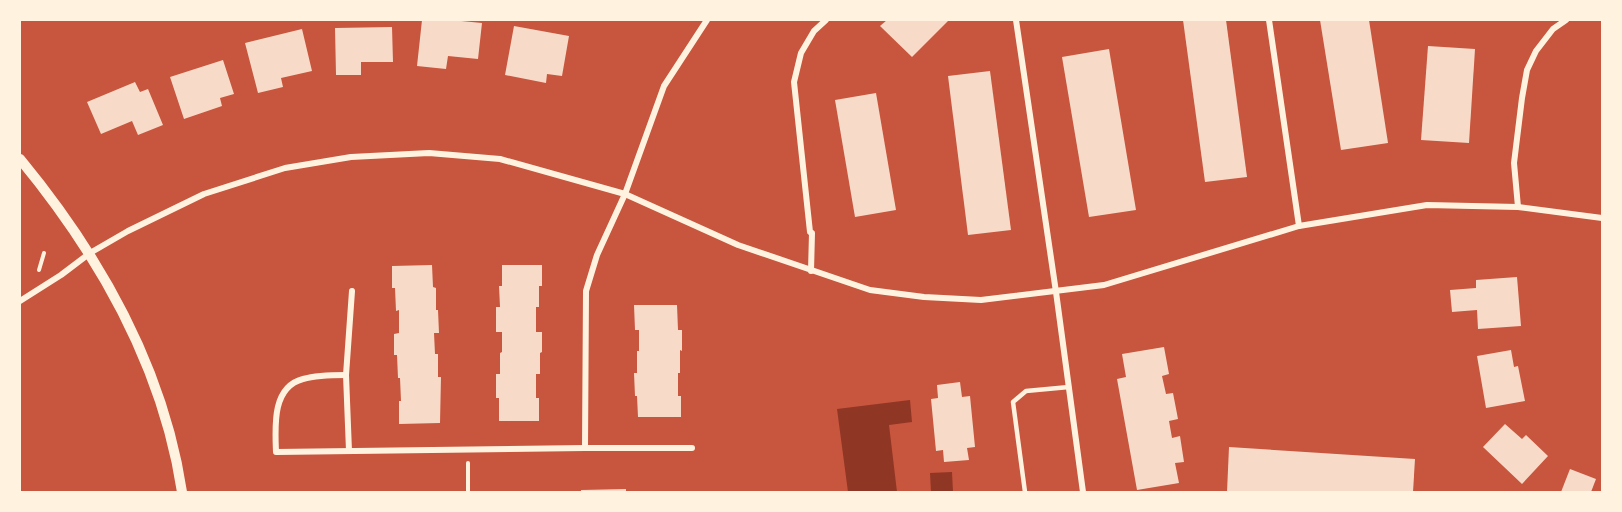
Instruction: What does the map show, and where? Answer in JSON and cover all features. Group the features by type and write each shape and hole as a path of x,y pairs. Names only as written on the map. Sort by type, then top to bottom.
{"street":[{"path":"585,448 586,291 597,255 625,194 664,86 707,20"},
{"path":"811,271 812,233 810,232 794,82 801,53 814,31 826,20"},
{"path":"1016,20 1083,492"},
{"path":"1269,20 1299,226"},
{"path":"1518,207 1514,163 1527,70 1536,51 1553,29 1566,20"},
{"path":"20,301 90,252 204,194 285,168 351,157 429,153 500,159 625,194 738,244 870,290 924,297 981,300 1104,285 1299,226 1427,205 1518,207 1602,218"},
{"path":"20,159 90,252 125,315 144,357 172,442 182,492"},
{"path":"349,451 346,375 351,291"},
{"path":"346,375 301,379 287,387 277,409 276,452 692,448"}],"lane":[{"path":"1025,492 1013,402 1026,391 1069,387"}],"path":[{"path":"468,492 469,449"}],"shaded area":[{"path":"910,400 912,422 889,425 897,492 848,492 837,409"},
{"path":"952,472 953,492 931,492 930,473"}],"building":[{"path":"422,20 482,23 478,59 448,56 446,69 417,66"},
{"path":"887,20 949,20 912,57 880,26"},
{"path":"1183,20 1226,20 1247,177 1205,182"},
{"path":"1320,20 1369,20 1388,143 1341,150"},
{"path":"514,26 569,36 562,76 547,74 546,83 505,75"},
{"path":"392,27 393,62 361,62 361,75 336,75 335,28"},
{"path":"302,29 312,71 281,78 283,87 258,93 245,43"},
{"path":"1428,46 1475,49 1469,143 1421,140"},
{"path":"1109,49 1136,210 1089,217 1062,57"},
{"path":"223,60 234,94 220,98 222,106 184,119 170,77"},
{"path":"990,71 1011,230 968,235 948,76"},
{"path":"135,82 140,92 148,89 163,125 138,135 132,121 101,134 87,102"},
{"path":"876,93 896,210 855,217 835,100"},
{"path":"432,265 433,287 436,288 436,310 438,310 439,333 434,333 435,354 438,354 438,377 441,377 440,423 399,424 400,378 398,378 397,355 394,355 394,334 399,333 399,310 396,311 395,288 392,288 392,266"},
{"path":"502,265 542,265 539,307 536,307 536,332 542,332 540,374 536,374 539,421 499,421 496,374 500,374 502,332 496,332 496,307 500,307 499,286 502,286"},
{"path":"1517,277 1521,326 1478,329 1477,310 1452,312 1450,290 1476,288 1476,280"},
{"path":"634,305 677,305 678,330 682,330 680,373 678,373 681,417 638,417 634,373 637,373 639,330 635,330"},
{"path":"1164,347 1169,374 1162,376 1166,394 1173,393 1178,419 1169,421 1172,438 1180,436 1184,462 1175,463 1179,483 1137,490 1117,379 1126,377 1122,354"},
{"path":"1511,350 1514,367 1518,366 1525,401 1486,408 1477,356"},
{"path":"960,382 962,397 970,396 975,447 967,448 969,460 944,462 943,450 936,451 931,399 938,398 937,385"},
{"path":"1505,424 1522,439 1526,435 1548,456 1522,484 1483,447"},
{"path":"1229,447 1415,459 1413,492 1227,492"},
{"path":"1570,469 1596,479 1591,492 1561,492"},
{"path":"626,489 626,492 581,492 581,490"}]}
